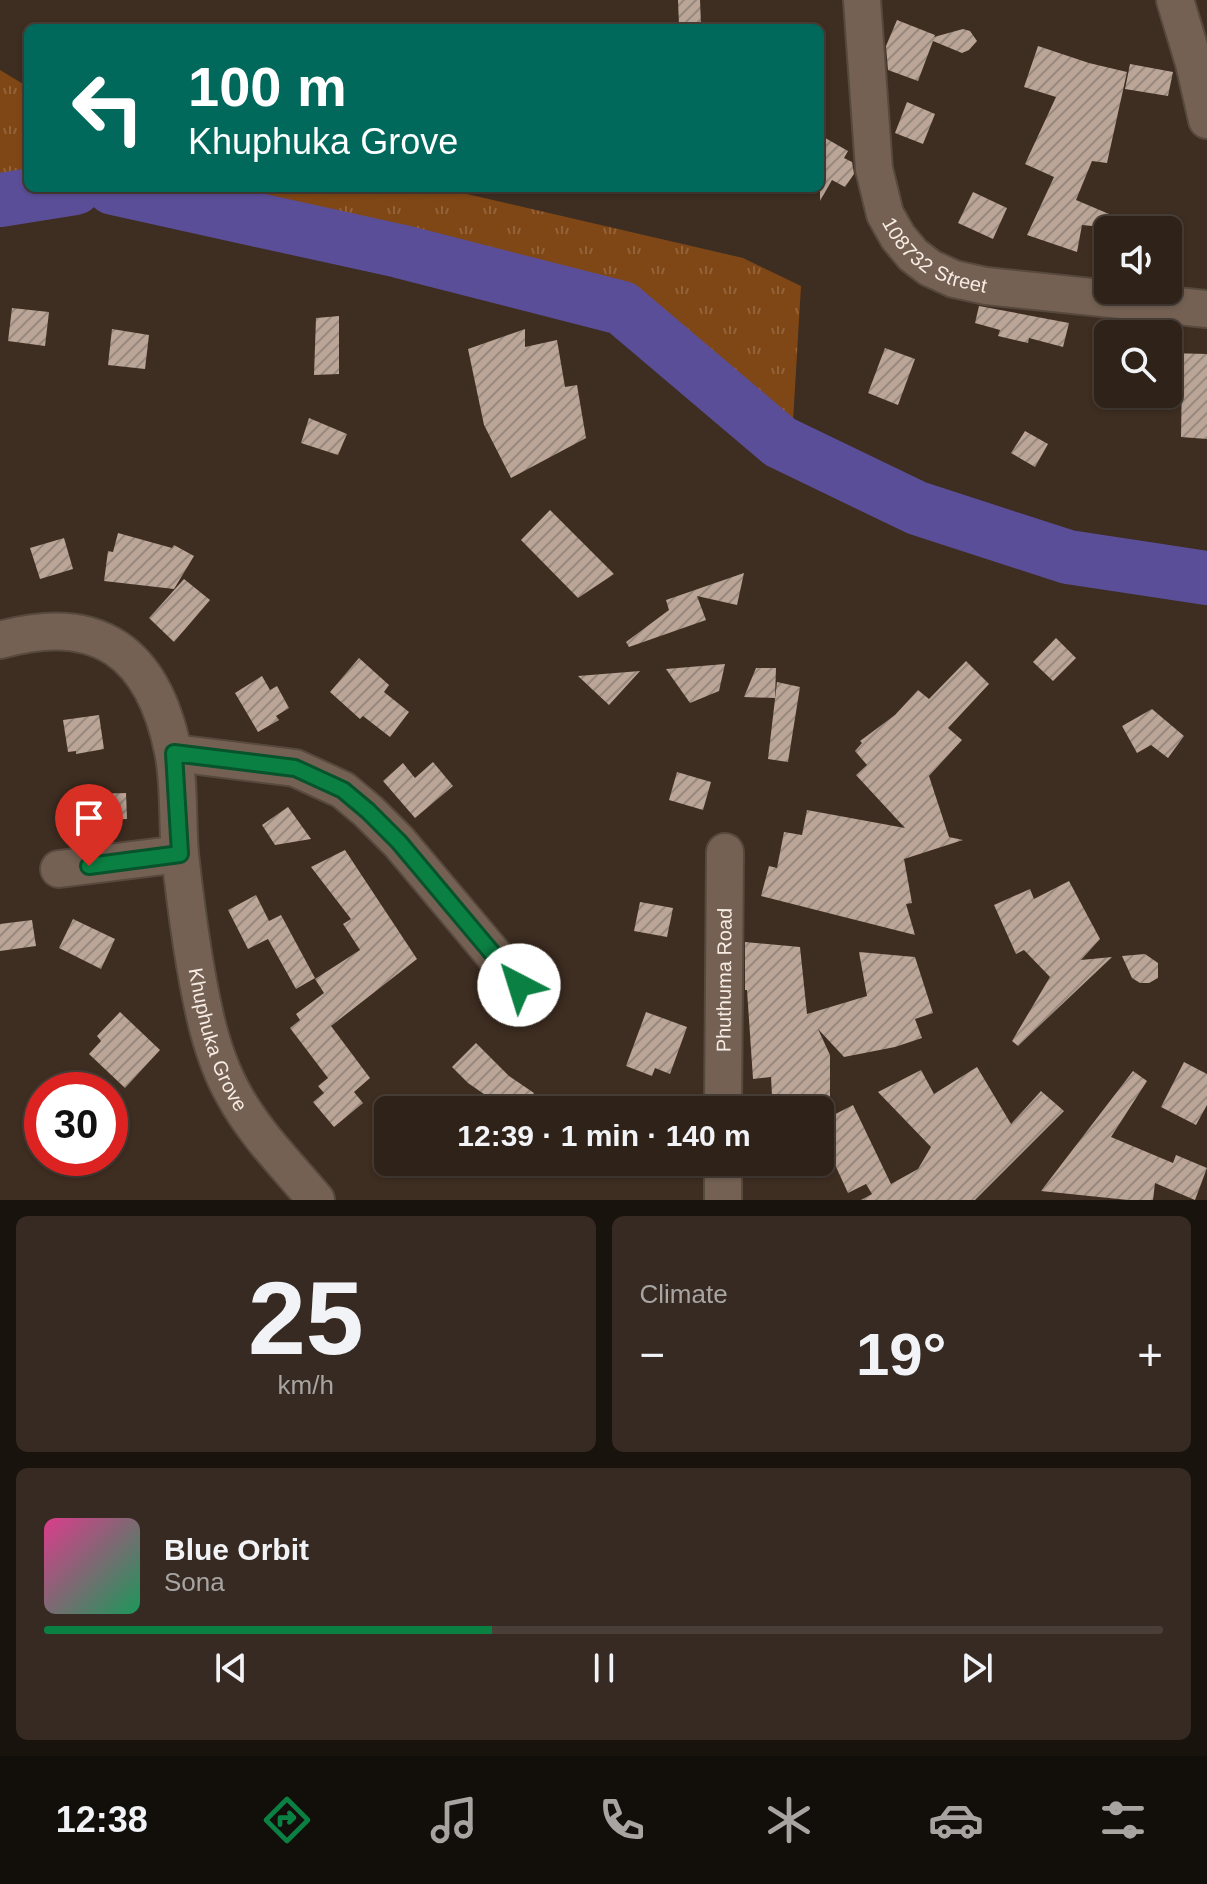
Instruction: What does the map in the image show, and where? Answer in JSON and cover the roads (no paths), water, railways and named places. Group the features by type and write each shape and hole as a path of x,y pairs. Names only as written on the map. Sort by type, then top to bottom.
{"street":[{"name":"108732 Street","path":"862,0 874,169 885,214 913,255 930,268 954,279 986,286 1207,309"},
{"path":"1175,0 1207,120"},
{"name":"Khuphuka Grove","path":"0,640 32,631 88,635 117,647 150,682 174,753 180,854 191,936 203,1004 220,1062 233,1094 250,1121 316,1200"},
{"path":"174,753 295,768 343,790 399,842 519,985"},
{"name":"Phuthuma Road","path":"723,1096 725,852"},
{"path":"59,869 180,854"},
{"path":"723,1176 723,1200"}],"waterway":[{"path":"0,200 50,192"},
{"path":"131,192 399,251 622,308 780,442 917,508 1068,557 1207,578"}]}
